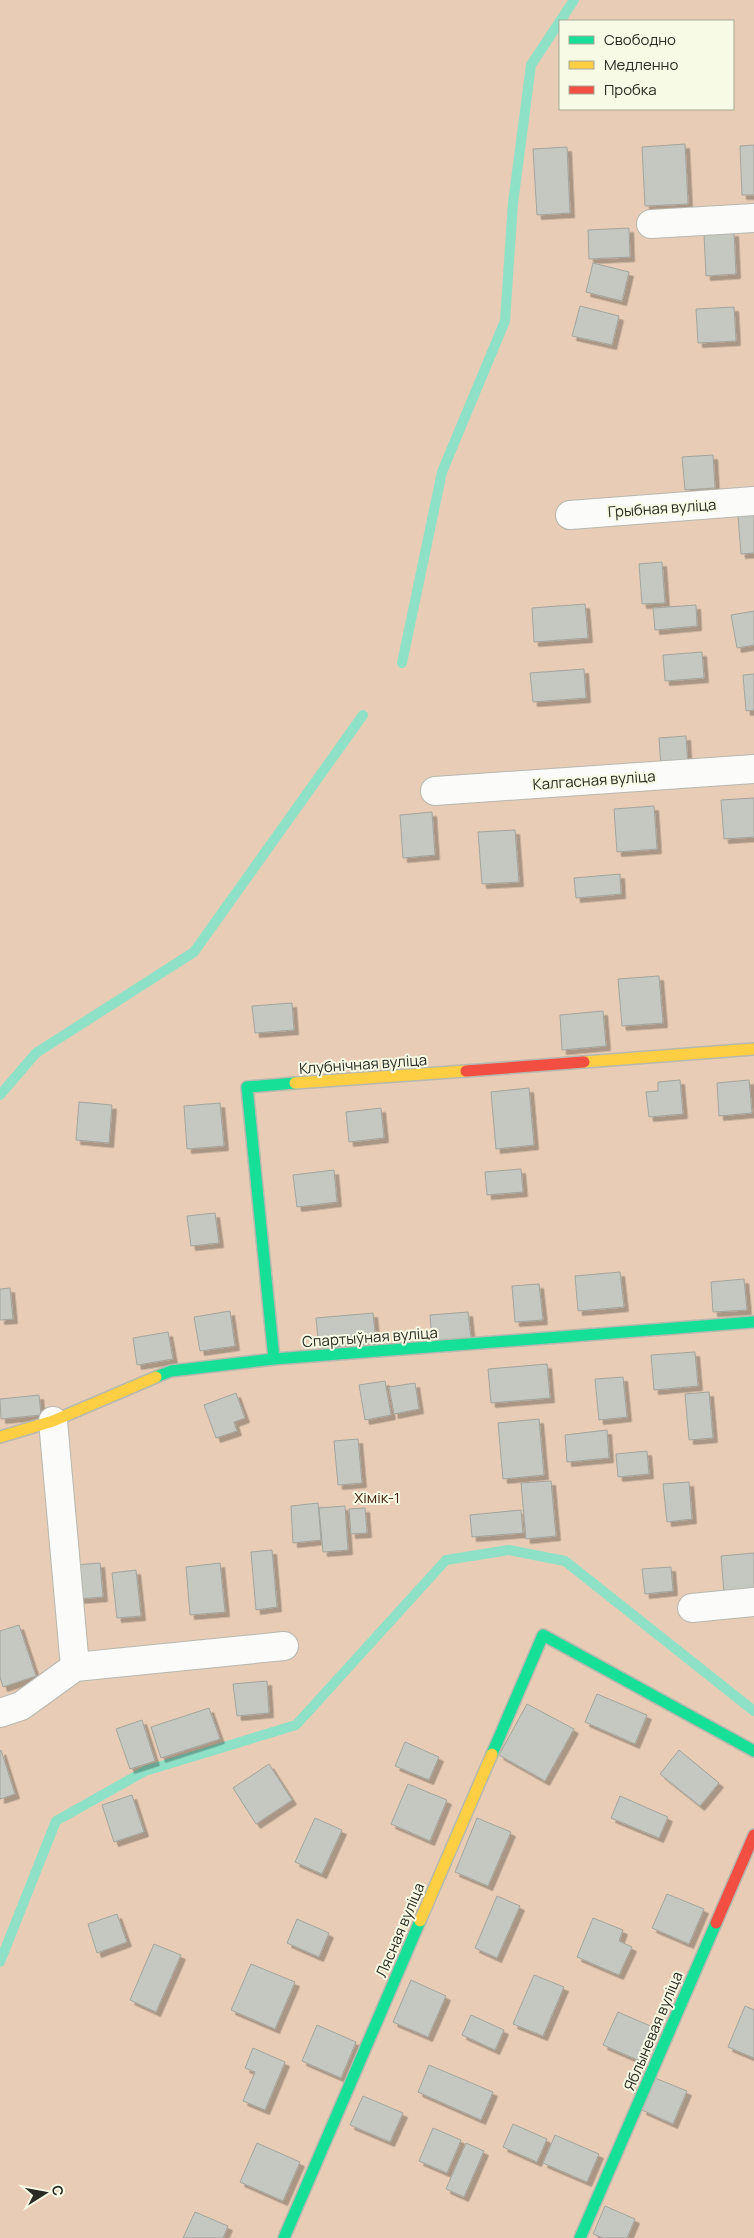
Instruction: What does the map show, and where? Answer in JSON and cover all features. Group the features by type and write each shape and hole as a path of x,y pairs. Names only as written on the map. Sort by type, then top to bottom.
{"street":[{"path":"651,224 754,218"},
{"name":"Грыбная вуліца","path":"570,515 754,501"},
{"name":"Калгасная вуліца","path":"435,791 754,769"},
{"name":"Клубнічная вуліца","path":"274,1359 247,1088 754,1049"},
{"name":"Спартыўная вуліца","path":"0,1436 53,1420 171,1371 274,1359 754,1322"},
{"path":"53,1420 75,1667"},
{"path":"692,1608 754,1602"},
{"name":"Лясная вуліца","path":"284,2238 543,1635 754,1751"},
{"path":"0,1713 21,1706 75,1667 284,1646"},
{"name":"Яблыневая вуліца","path":"580,2238 754,1835"}],"green space":[{"name":"Хімік-1","path":"0,0 754,0 754,2238 0,2238"}],"building":[{"path":"685,144 688,204 645,206 642,147"},
{"path":"754,145 754,195 742,195 740,146"},
{"path":"567,147 570,213 537,215 533,149"},
{"path":"629,228 630,257 589,259 588,230"},
{"path":"734,232 736,274 706,276 704,234"},
{"path":"593,263 629,272 622,301 586,292"},
{"path":"580,306 619,316 612,345 572,336"},
{"path":"734,307 736,341 698,343 696,309"},
{"path":"713,455 715,488 685,490 682,457"},
{"path":"754,515 754,553 741,554 738,516"},
{"path":"662,562 665,603 642,604 639,564"},
{"path":"585,604 588,638 534,642 532,608"},
{"path":"696,605 697,626 655,630 653,608"},
{"path":"754,611 754,645 737,648 731,615"},
{"path":"702,652 704,678 665,681 663,655"},
{"path":"584,669 586,698 533,702 530,673"},
{"path":"754,674 754,710 746,711 743,675"},
{"path":"686,736 688,767 661,768 659,738"},
{"path":"754,798 754,837 724,839 721,800"},
{"path":"654,806 657,849 617,852 614,809"},
{"path":"432,812 435,855 403,858 400,815"},
{"path":"515,830 519,882 482,884 478,832"},
{"path":"620,874 621,894 576,898 574,878"},
{"path":"659,976 663,1023 622,1026 618,979"},
{"path":"292,1003 294,1030 255,1033 252,1006"},
{"path":"603,1011 606,1046 562,1050 560,1015"},
{"path":"680,1080 683,1114 649,1117 646,1092 658,1091 658,1082"},
{"path":"749,1080 752,1113 719,1116 717,1083"},
{"path":"529,1088 534,1145 496,1149 491,1092"},
{"path":"79,1102 112,1105 109,1143 76,1140"},
{"path":"220,1103 224,1146 187,1149 184,1106"},
{"path":"381,1108 384,1138 349,1142 346,1112"},
{"path":"521,1169 523,1192 487,1195 485,1172"},
{"path":"334,1170 337,1202 297,1207 293,1175"},
{"path":"215,1213 219,1243 191,1246 187,1216"},
{"path":"620,1272 624,1307 578,1311 575,1276"},
{"path":"744,1279 747,1310 713,1312 711,1282"},
{"path":"539,1284 543,1320 515,1322 512,1286"},
{"path":"10,1288 13,1319 0,1320 0,1289"},
{"path":"230,1311 235,1346 200,1351 194,1317"},
{"path":"468,1312 471,1339 432,1342 430,1315"},
{"path":"373,1313 376,1343 319,1348 316,1318"},
{"path":"168,1332 173,1359 137,1365 133,1338"},
{"path":"695,1352 698,1386 654,1390 651,1355"},
{"path":"547,1364 550,1398 491,1403 488,1369"},
{"path":"623,1377 627,1417 599,1420 595,1379"},
{"path":"385,1381 391,1415 365,1420 359,1385"},
{"path":"415,1383 419,1409 394,1414 389,1387"},
{"path":"709,1392 713,1438 689,1440 685,1394"},
{"path":"236,1393 245,1418 234,1422 237,1431 216,1438 204,1405"},
{"path":"39,1395 41,1415 1,1419 0,1399"},
{"path":"539,1419 544,1475 503,1479 498,1423"},
{"path":"607,1430 609,1458 567,1462 565,1435"},
{"path":"358,1439 362,1483 338,1485 334,1441"},
{"path":"647,1451 649,1474 618,1477 616,1454"},
{"path":"551,1481 556,1536 526,1539 521,1483"},
{"path":"689,1482 692,1519 667,1522 663,1484"},
{"path":"318,1503 321,1540 293,1543 291,1506"},
{"path":"345,1506 348,1550 323,1552 319,1508"},
{"path":"365,1508 367,1533 351,1534 349,1509"},
{"path":"521,1510 523,1533 472,1537 470,1515"},
{"path":"272,1550 277,1607 256,1610 251,1552"},
{"path":"754,1553 754,1590 724,1593 721,1556"},
{"path":"100,1563 103,1597 79,1599 75,1565"},
{"path":"220,1563 225,1612 190,1615 186,1567"},
{"path":"671,1567 673,1591 645,1594 642,1569"},
{"path":"136,1570 141,1616 117,1618 112,1573"},
{"path":"19,1625 36,1676 3,1687 0,1677 0,1631"},
{"path":"267,1681 269,1713 237,1716 233,1684"},
{"path":"597,1694 647,1715 635,1744 585,1722"},
{"path":"527,1704 574,1729 545,1781 499,1755"},
{"path":"209,1708 220,1739 161,1758 151,1727"},
{"path":"142,1720 155,1761 130,1769 116,1729"},
{"path":"405,1742 439,1757 429,1780 395,1766"},
{"path":"679,1750 719,1783 700,1806 660,1774"},
{"path":"0,1751 15,1794 0,1799"},
{"path":"269,1764 292,1800 256,1824 233,1788"},
{"path":"408,1784 447,1800 430,1841 391,1824"},
{"path":"132,1795 144,1832 114,1842 102,1805"},
{"path":"620,1796 668,1817 659,1838 611,1818"},
{"path":"315,1818 342,1830 322,1874 295,1862"},
{"path":"477,1818 511,1832 488,1886 455,1872"},
{"path":"667,1894 704,1909 689,1944 652,1928"},
{"path":"497,1896 520,1906 497,1958 475,1948"},
{"path":"117,1914 127,1942 97,1953 88,1924"},
{"path":"593,1918 623,1930 619,1941 632,1947 619,1975 577,1957"},
{"path":"297,1919 329,1933 319,1957 287,1943"},
{"path":"154,1944 181,1955 156,2012 130,2000"},
{"path":"251,1964 295,1982 275,2029 231,2010"},
{"path":"534,1975 564,1987 543,2036 513,2024"},
{"path":"411,1980 446,1996 428,2037 393,2022"},
{"path":"745,2006 754,2010 754,2058 728,2047"},
{"path":"618,2012 655,2028 640,2061 603,2045"},
{"path":"471,2015 504,2030 495,2050 462,2035"},
{"path":"317,2025 356,2042 341,2078 302,2061"},
{"path":"253,2048 285,2062 265,2110 243,2101 255,2072 245,2068"},
{"path":"429,2065 493,2092 481,2120 418,2092"},
{"path":"655,2078 687,2091 673,2124 642,2110"},
{"path":"363,2096 403,2113 390,2142 350,2125"},
{"path":"513,2124 547,2139 537,2162 503,2147"},
{"path":"433,2128 461,2140 447,2173 419,2161"},
{"path":"555,2135 599,2154 587,2182 543,2163"},
{"path":"257,2143 300,2162 283,2201 240,2182"},
{"path":"466,2143 484,2151 464,2197 446,2189"},
{"path":"605,2206 635,2219 627,2238 603,2238 593,2234"},
{"path":"195,2212 228,2226 223,2238 183,2238"}],"waterway":[{"path":"561,20 574,0"},
{"path":"402,663 442,472 505,321 513,203 531,65 559,23"},
{"path":"0,1095 36,1053 194,952 363,715"},
{"path":"0,1962 56,1821 145,1771 296,1725 446,1560 509,1550 565,1561 754,1711"}],"traffic: fast":[{"path":"274,1359 247,1087 295,1083"},
{"path":"156,1377 171,1371 274,1359 754,1322"},
{"path":"492,1754 543,1635 754,1751"},
{"path":"284,2238 420,1921"},
{"path":"580,2238 716,1923"}],"traffic: slow":[{"path":"584,1062 754,1049"},
{"path":"295,1083 466,1071"},
{"path":"0,1437 53,1421 156,1377"},
{"path":"420,1921 492,1754"}],"traffic: jam":[{"path":"466,1071 584,1062"},
{"path":"716,1923 754,1835"}]}
